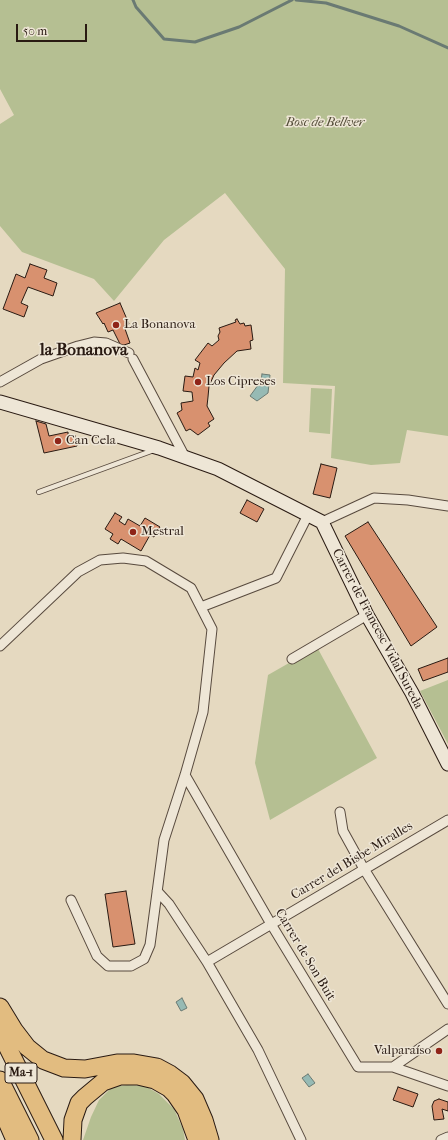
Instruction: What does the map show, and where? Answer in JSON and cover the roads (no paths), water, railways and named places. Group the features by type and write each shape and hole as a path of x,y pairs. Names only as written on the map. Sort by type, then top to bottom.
{"highway":[{"path":"0,1007 14,1030 27,1047 43,1060 64,1068 85,1069 118,1063 134,1063 149,1065 170,1074 182,1084 195,1099 204,1120 210,1140"},
{"name":"Ma-1","path":"0,1032 54,1140"},
{"path":"72,1140 71,1129 80,1103 90,1091 103,1082 120,1076 138,1076 155,1080 169,1088 186,1110 197,1140"},
{"name":"Ma-1","path":"0,1080 30,1140"},
{"path":"0,1106 15,1140"}],"street":[{"path":"0,382 41,359 94,342 106,343 131,356 185,457"},
{"path":"0,402 159,448 218,469 322,522 374,498 408,500 448,506"},
{"path":"201,607 276,578 308,515"},
{"name":"Carrer de Francesc Vidal Sureda","path":"322,522 367,616 412,693 448,764"},
{"path":"0,646 78,572 100,560 123,558 146,562 191,588 212,629 203,712 186,775 164,840 150,945 144,959 131,966 108,966 97,956 70,900"},
{"path":"292,659 367,616"},
{"name":"Carrer de Son Buit","path":"186,775 271,924 358,1067 393,1067 448,1086"},
{"path":"340,812 343,831 364,870 448,1004"},
{"name":"Carrer del Bisbe Miralles","path":"207,962 448,820"},
{"path":"156,891 169,904 207,962 258,1050 301,1140"},
{"path":"393,1067 448,1029"},
{"path":"440,1140 448,1137"}],"lane":[{"path":"40,492 159,448"}],"water":[{"path":"262,374 270,375 268,393 257,401 250,396 261,381"},
{"path":"182,998 187,1008 181,1011 176,1002"},
{"path":"308,1074 315,1083 309,1087 302,1078"}],"waterway":[{"path":"133,0 136,7 164,39 195,42 239,27 292,0"},
{"path":"296,0 326,3 399,26 448,48"}],"place":[{"name":"La Bonanova","path":"116,325"},
{"name":"Los Cipreses","path":"198,382"},
{"name":"Can Cela","path":"58,441"},
{"name":"Mestral","path":"133,532"},
{"name":"Valparaíso","path":"439,1051"}],"district":[{"name":"la Bonanova","path":"84,351"}],"park label":[{"name":"Bosc de Bellver","path":"325,123"}]}
